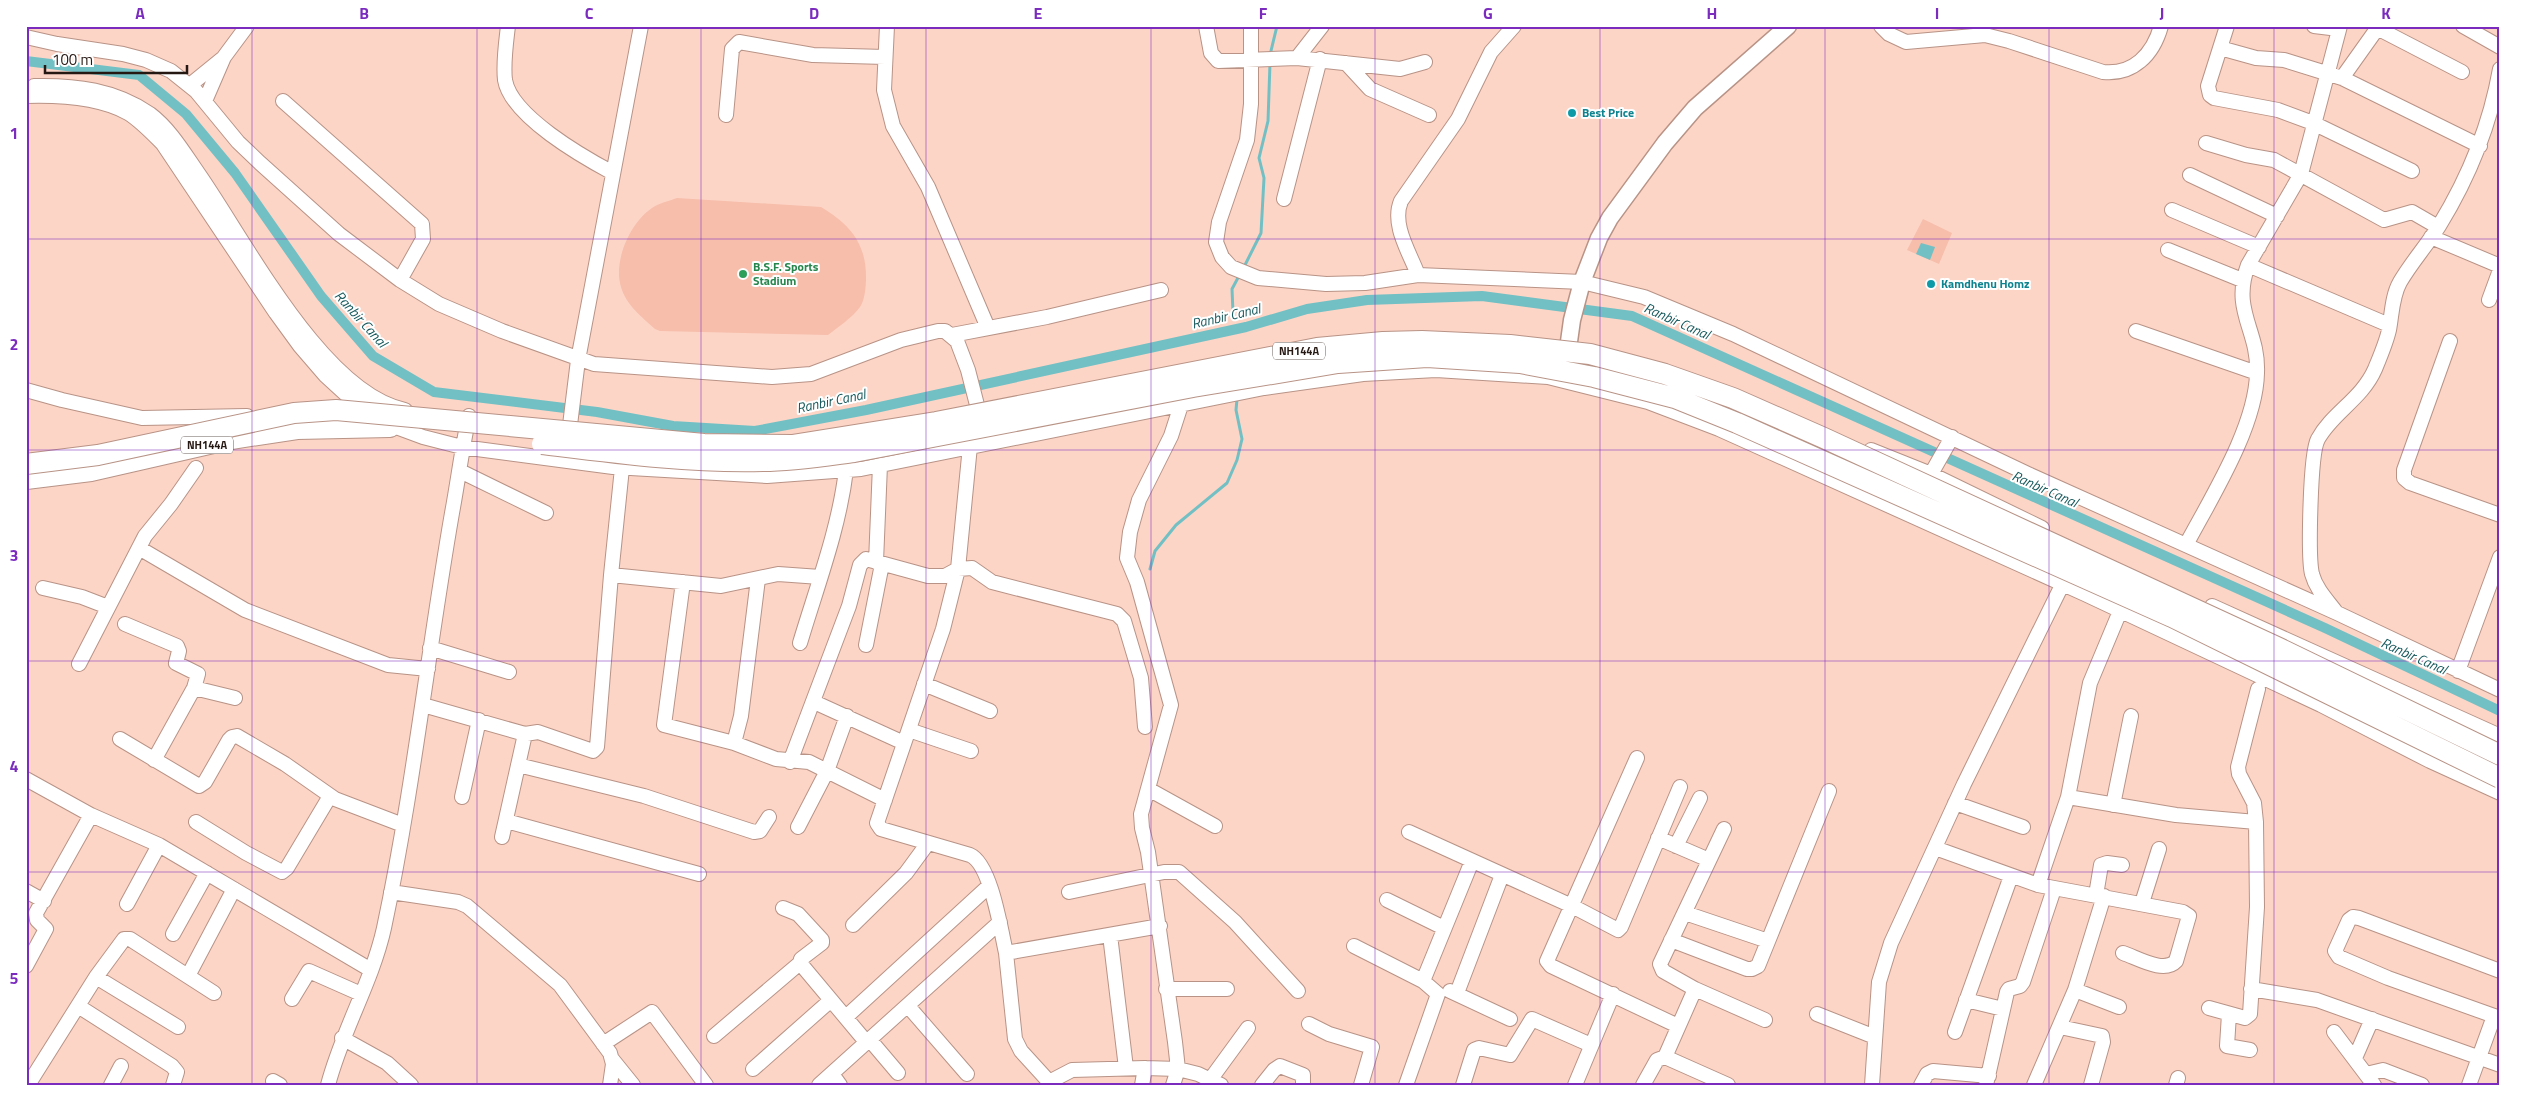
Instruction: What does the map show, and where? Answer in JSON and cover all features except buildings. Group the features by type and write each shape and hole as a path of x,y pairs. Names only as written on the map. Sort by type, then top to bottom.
{"highway":[{"name":"NH144A","path":"26,464 98,455 285,414 336,410 704,444 792,445 936,422 1317,348 1383,342 1422,341 1510,345 1568,351 1614,360 1665,374 1733,398 1930,485 2277,647 2500,755"},
{"name":"NH144A","path":"26,479 91,471 231,439 328,427 390,427 665,458 764,461 854,452 1193,387 1338,363 1427,357 1520,363 1630,384 1675,398 1737,423 2172,617 2500,778"}],"main road":[{"path":"1548,377 1562,370 1566,364 1572,320 1581,286 1599,238 1610,218 1676,128 1706,97 1788,26"}],"street":[{"path":"205,102 224,57 247,26"},
{"path":"508,26 505,80 520,105 561,142 613,173"},
{"path":"570,423 578,360 641,26"},
{"path":"887,26 884,90 893,126 928,187 988,328"},
{"path":"1206,26 1214,58 1218,61 1297,58 1400,68 1425,62"},
{"path":"1251,26 1254,60 1247,140 1216,233 1218,250 1231,267 1258,278 1339,284 1418,275 1581,286 1644,297 1698,318 1950,441 2186,545 2500,690"},
{"path":"1297,58 1322,26"},
{"path":"1418,275 1398,222 1397,210 1401,201 1458,119 1491,52 1514,26"},
{"path":"1881,26 1889,34 1906,42 1985,35 2103,72 2114,73 2126,71 2138,64 2156,40 2161,26"},
{"path":"2227,26 2208,86 2210,95 2214,98 2278,110 2313,123 2412,171"},
{"path":"2186,545 2228,467 2249,414 2257,373 2253,344 2242,305 2242,280 2258,247 2301,174 2326,73 2340,28 2314,26"},
{"path":"2463,26 2500,46"},
{"path":"2342,78 2378,27 2462,72"},
{"path":"26,37 57,44 134,56 171,71 190,85 238,142 260,163 339,234 400,280 439,304 578,360 612,366 790,377 811,374 901,340 938,331 952,335 1047,317 1161,290"},
{"path":"726,115 732,50 739,42 813,55 885,57"},
{"path":"2220,48 2256,58 2284,60 2342,78 2480,146"},
{"path":"190,85 224,57"},
{"path":"1284,199 1320,59"},
{"path":"1346,62 1370,89 1429,115"},
{"path":"2336,613 2316,584 2310,563 2314,449 2323,432 2369,381 2390,324 2393,302 2400,282 2435,232 2468,174 2480,146 2489,120 2500,69"},
{"path":"26,87 67,87 100,91 133,104 158,121 204,182 313,344 342,374 364,391 379,401 407,411"},
{"path":"26,96 66,97 104,103 130,114 149,130 163,144 291,334 325,375 349,397 407,432 462,447 622,468 767,476 846,470 880,465 1264,388 1363,374 1436,370 1548,377 1648,402 1719,430 2062,584 2322,705 2430,761 2500,793"},
{"path":"283,101 422,224 423,238 400,280"},
{"path":"2206,142 2246,155 2274,160 2384,220 2412,212 2435,232 2500,266"},
{"path":"2190,175 2277,216"},
{"path":"2172,210 2258,247"},
{"path":"2168,250 2242,280"},
{"path":"2248,265 2390,324"},
{"path":"2489,300 2500,270"},
{"path":"2136,331 2257,373"},
{"path":"26,390 62,400 154,419 368,410 407,411 756,439 838,434 972,401 1333,339 1436,333 1568,343 1637,358 1749,396 1933,471 2081,547 2500,736"},
{"path":"952,335 958,341 972,401"},
{"path":"2450,341 2404,470 2404,478 2410,483 2500,515"},
{"path":"1173,1085 1178,1069 1166,989 1160,926 1141,821 1170,712 1170,699 1138,582 1128,558 1130,532 1139,500 1171,436 1180,405"},
{"path":"328,1085 342,1038 380,945 423,705 430,648 460,471 462,447 469,416"},
{"path":"1933,471 1950,441"},
{"path":"970,446 958,569 943,630 877,820 878,827 974,857 982,868 1000,922 1014,951 1015,1039 1021,1051 1055,1079 1082,1069 1145,1068 1178,1069 1216,1082 1248,1028"},
{"path":"866,645 879,563 880,465"},
{"path":"79,664 148,531 171,504 196,468"},
{"path":"423,705 525,734 538,732 593,751 596,750 622,468"},
{"path":"800,643 838,515 846,470"},
{"path":"460,471 546,513"},
{"path":"1872,1085 1879,982 1886,960 1955,803 2081,547"},
{"path":"139,548 245,610 388,665 428,669"},
{"path":"2458,671 2500,557"},
{"path":"790,762 850,606 861,562 866,559 928,576 945,576 958,569 972,568 992,582 1120,616 1141,678 1145,727"},
{"path":"611,575 720,586 778,574 820,577"},
{"path":"734,743 740,716 758,579"},
{"path":"683,582 664,725 734,743 790,762 806,761 885,800"},
{"path":"43,588 82,597 108,607"},
{"path":"2038,886 2068,797 2090,683 2118,616"},
{"path":"125,624 177,646 179,651 177,665 195,671 198,674 194,688 154,760"},
{"path":"430,648 509,672"},
{"path":"924,684 990,711"},
{"path":"194,688 235,698"},
{"path":"2209,1008 2248,1018 2250,1014 2257,907 2256,822 2254,803 2239,774 2238,767 2258,688"},
{"path":"814,702 847,716 906,736 971,751"},
{"path":"798,827 827,771 847,716"},
{"path":"2113,805 2131,716"},
{"path":"462,797 479,720"},
{"path":"502,837 525,734"},
{"path":"120,739 200,786 205,782 228,740 237,736 285,764 330,796 402,825"},
{"path":"1637,758 1548,957 1548,964 1678,1026"},
{"path":"518,765 644,796 754,832 760,831 769,818"},
{"path":"26,779 91,814 159,845 371,970"},
{"path":"1409,832 1572,906 1615,929 1620,929 1680,787"},
{"path":"1150,790 1215,826"},
{"path":"1672,940 1752,970 1758,966 1829,791"},
{"path":"196,822 232,845 282,872 287,868 330,796"},
{"path":"2068,797 2176,815 2256,822"},
{"path":"1676,846 1700,798"},
{"path":"1955,803 2023,827"},
{"path":"28,961 46,929 35,918 91,814"},
{"path":"506,821 699,874"},
{"path":"1724,829 1660,968 1695,989 1765,1020"},
{"path":"1658,838 1709,860"},
{"path":"853,925 906,873 928,842"},
{"path":"128,904 159,845"},
{"path":"1935,848 2038,886 2100,895 2183,912 2189,916 2176,961 2172,965 2164,967 2123,953"},
{"path":"2142,904 2160,849"},
{"path":"1423,981 1472,861"},
{"path":"2034,1085 2075,990 2100,895 2101,865 2107,863 2122,865"},
{"path":"1069,892 1174,871 1186,876 1236,922 1298,991"},
{"path":"172,934 207,872"},
{"path":"1457,993 1502,874"},
{"path":"1955,1032 2011,876"},
{"path":"846,1017 989,886"},
{"path":"188,976 234,889"},
{"path":"1921,1085 1927,1074 1933,1071 1988,1080 2008,990 2020,986 2022,982 2054,889"},
{"path":"26,891 44,901"},
{"path":"391,892 458,902 467,906 560,985 633,1085"},
{"path":"1387,900 1444,928"},
{"path":"714,1036 823,941 798,914 783,908"},
{"path":"1685,913 1768,941"},
{"path":"2469,1085 2497,1017 2388,978 2339,957 2335,951 2349,920 2354,917 2500,972"},
{"path":"819,1085 836,1079 869,1041 1000,922"},
{"path":"1014,951 1160,926"},
{"path":"1110,935 1126,1068"},
{"path":"28,1085 96,977 119,943 126,939 214,993"},
{"path":"1354,946 1423,981 1437,991 1438,999 1406,1085"},
{"path":"800,963 846,1017 898,1073"},
{"path":"292,998 309,971 361,994"},
{"path":"96,977 178,1027"},
{"path":"1166,989 1227,988"},
{"path":"1437,991 1444,989 1457,993 1510,1019"},
{"path":"1665,1058 1695,989"},
{"path":"2251,989 2300,996 2372,1019 2500,1065"},
{"path":"2075,990 2119,1007"},
{"path":"1575,1085 1613,994"},
{"path":"753,1069 831,1000"},
{"path":"1966,1000 2003,1009"},
{"path":"78,1006 172,1066 177,1076 173,1085"},
{"path":"908,1006 966,1074"},
{"path":"603,1044 652,1012 706,1085"},
{"path":"1817,1014 1875,1037"},
{"path":"2229,1014 2227,1046 2250,1050"},
{"path":"1463,1085 1474,1050 1479,1048 1510,1055 1532,1019 1591,1045"},
{"path":"2355,1058 2372,1019"},
{"path":"1309,1024 1329,1034 1372,1047 1361,1085"},
{"path":"2060,1027 2102,1036 2103,1042 2091,1085"},
{"path":"2334,1032 2370,1079 2383,1070 2422,1085"},
{"path":"342,1038 388,1063 411,1085"},
{"path":"610,1085 612,1058"},
{"path":"1643,1085 1657,1060 1665,1058 1705,1080 1728,1085"},
{"path":"111,1085 121,1066"},
{"path":"1262,1085 1274,1070 1280,1066 1303,1075 1303,1085"},
{"path":"1142,1085 1145,1068"}],"shaded area":[{"name":"B.S.F. Sports Stadium","path":"677,198 821,207 848,227 859,244 863,254 866,277 862,304 849,319 828,335 660,331 655,329 635,310 623,293 619,277 619,266 625,243 637,223 655,206"},
{"path":"1923,219 1952,233 1939,264 1907,250"}],"water":[{"path":"1921,243 1935,247 1930,260 1916,254"}],"waterway":[{"path":"1270,55 1277,26"},
{"name":"Ranbir Canal","path":"26,61 139,75 186,114 235,173 321,296 373,356 434,392 597,412 673,426 755,431 866,410 1246,327 1307,309 1367,300 1482,296 1632,316 2325,628 2500,711"},
{"path":"1243,269 1261,233 1264,178 1259,158 1268,121 1270,63"},
{"path":"1233,313 1232,289 1240,274"},
{"path":"1150,569 1155,551 1176,525 1227,483 1237,460 1242,439 1236,410 1237,399"}],"place":[{"name":"Best Price","path":"1572,113"},
{"name":"B.S.F. Sports Stadium","path":"743,274"},
{"name":"Kamdhenu Homz","path":"1931,284"}]}
